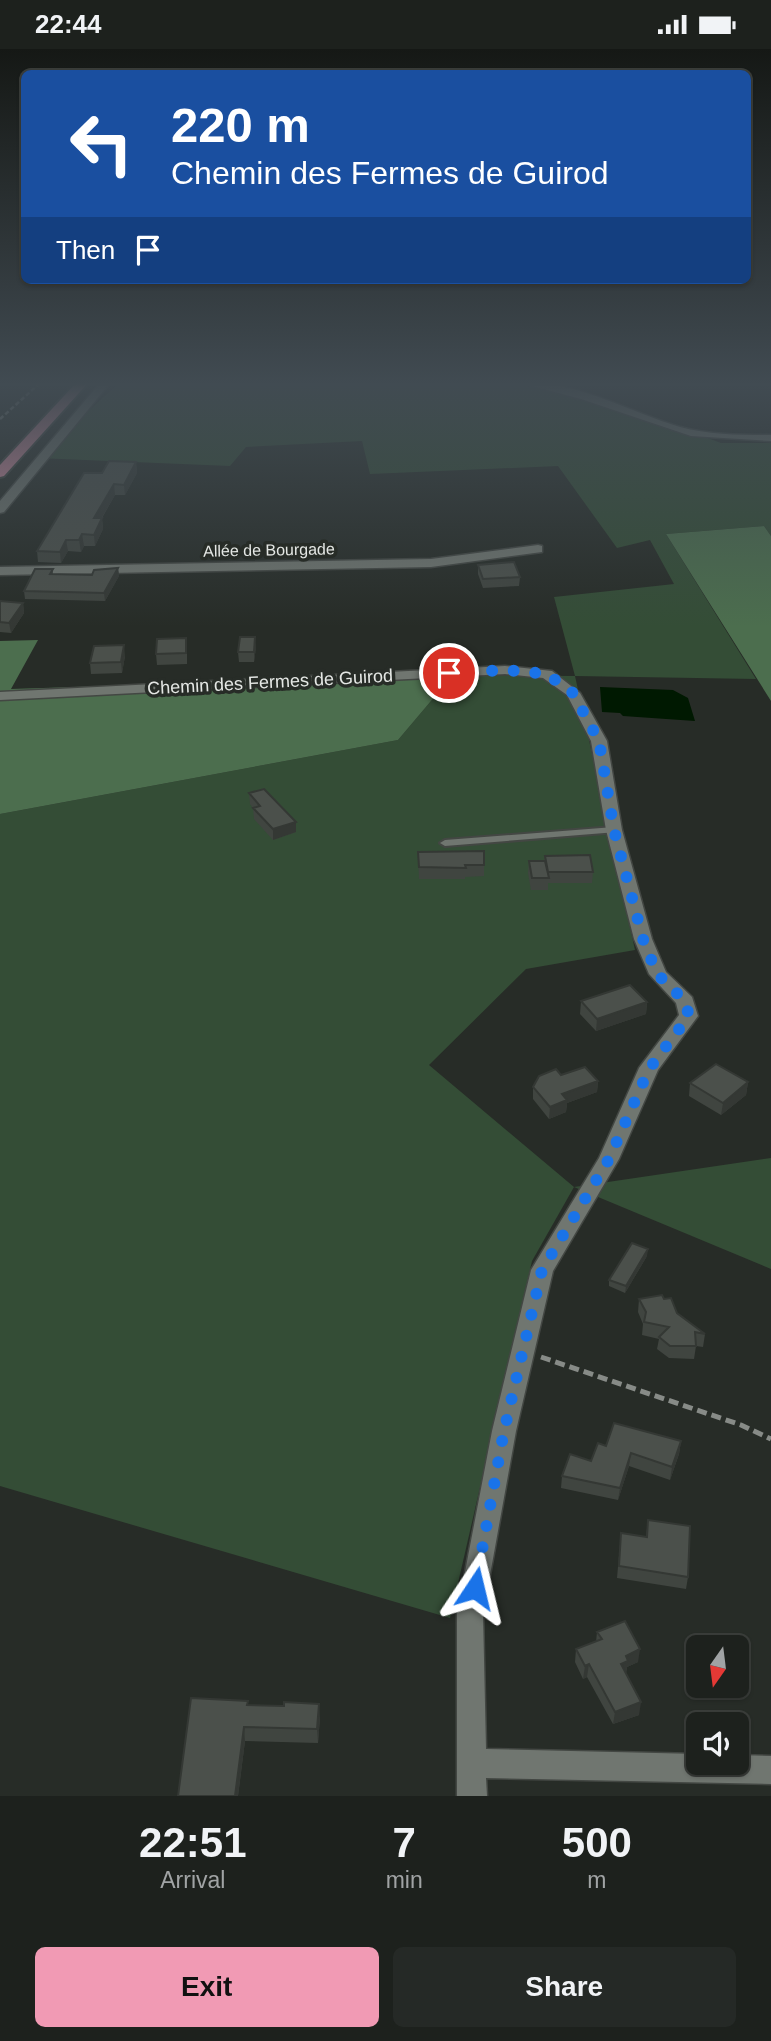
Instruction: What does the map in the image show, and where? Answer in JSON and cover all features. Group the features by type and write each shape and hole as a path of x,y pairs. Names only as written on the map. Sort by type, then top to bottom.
{"street":[{"path":"0,509 37,465"},
{"name":"Allée de Bourgade","path":"0,571 431,563 538,549"},
{"name":"Chemin des Fermes de Guirod","path":"0,696 505,670 547,674 573,693 599,741 614,830 643,939 657,974 685,1001 689,1016 649,1069 609,1159 542,1270 504,1431 470,1614 472,1796"},
{"path":"470,1763 771,1770"}],"lane":[{"path":"445,843 614,830"}],"path":[{"path":"523,1351 741,1425 771,1439"}],"shaded area":[{"path":"368,465 771,465 771,536 764,526 666,534 756,679 575,676 554,597 674,584 650,540 617,548 558,466 370,474"},
{"path":"764,526 771,536 771,701 666,534"},
{"path":"38,640 11,689 453,675 398,740 0,814 0,641"},
{"path":"453,675 575,676 635,950 526,969 429,1065 574,1187 532,1261 450,1618 0,1486 0,814 398,740"},
{"path":"600,687 673,690 688,698 695,721 602,712"},
{"path":"771,1158 771,1269 574,1187"}],"building":[{"path":"107,465 135,465 124,485 114,484 94,518 102,518 94,535 82,534 79,540 66,540 60,552 37,551 84,473 102,473"},
{"path":"514,562 520,577 483,579 478,565"},
{"path":"118,568 104,593 24,591 35,569 53,569 50,574 92,575 94,570"},
{"path":"0,601 23,603 9,623 0,622"},
{"path":"240,637 255,637 254,652 238,652"},
{"path":"186,638 186,653 156,654 157,639"},
{"path":"124,645 121,662 90,663 94,646"},
{"path":"264,789 296,822 273,829 253,808 260,806 249,793"},
{"path":"484,851 484,865 465,865 466,868 419,867 418,852"},
{"path":"590,855 593,872 548,872 545,856"},
{"path":"529,861 545,861 549,878 532,878"},
{"path":"630,985 647,1002 597,1019 581,1001"},
{"path":"716,1064 748,1082 723,1103 690,1083"},
{"path":"585,1067 598,1081 562,1094 567,1100 550,1107 533,1087 539,1076 556,1069 561,1075"},
{"path":"632,1243 648,1249 626,1286 609,1280"},
{"path":"662,1295 664,1299 671,1298 677,1313 705,1334 695,1332 696,1346 670,1346 659,1337 669,1327 644,1322 646,1312 639,1299"},
{"path":"614,1423 681,1441 672,1467 631,1453 620,1488 562,1476 570,1454 591,1461 598,1443 606,1446"},
{"path":"648,1520 690,1526 688,1577 619,1566 621,1533 647,1537"},
{"path":"625,1621 640,1649 626,1656 628,1661 621,1664 641,1702 615,1712 589,1664 585,1666 576,1649 602,1639 597,1632"},
{"path":"191,1698 248,1701 247,1705 284,1706 284,1702 319,1704 317,1729 244,1727 235,1796 178,1796"}],"route":[{"path":"449,673 505,670 547,674 573,693 599,741 614,830 643,939 657,974 685,1001 689,1016 649,1069 609,1159 542,1270 504,1431 475,1588"}]}
